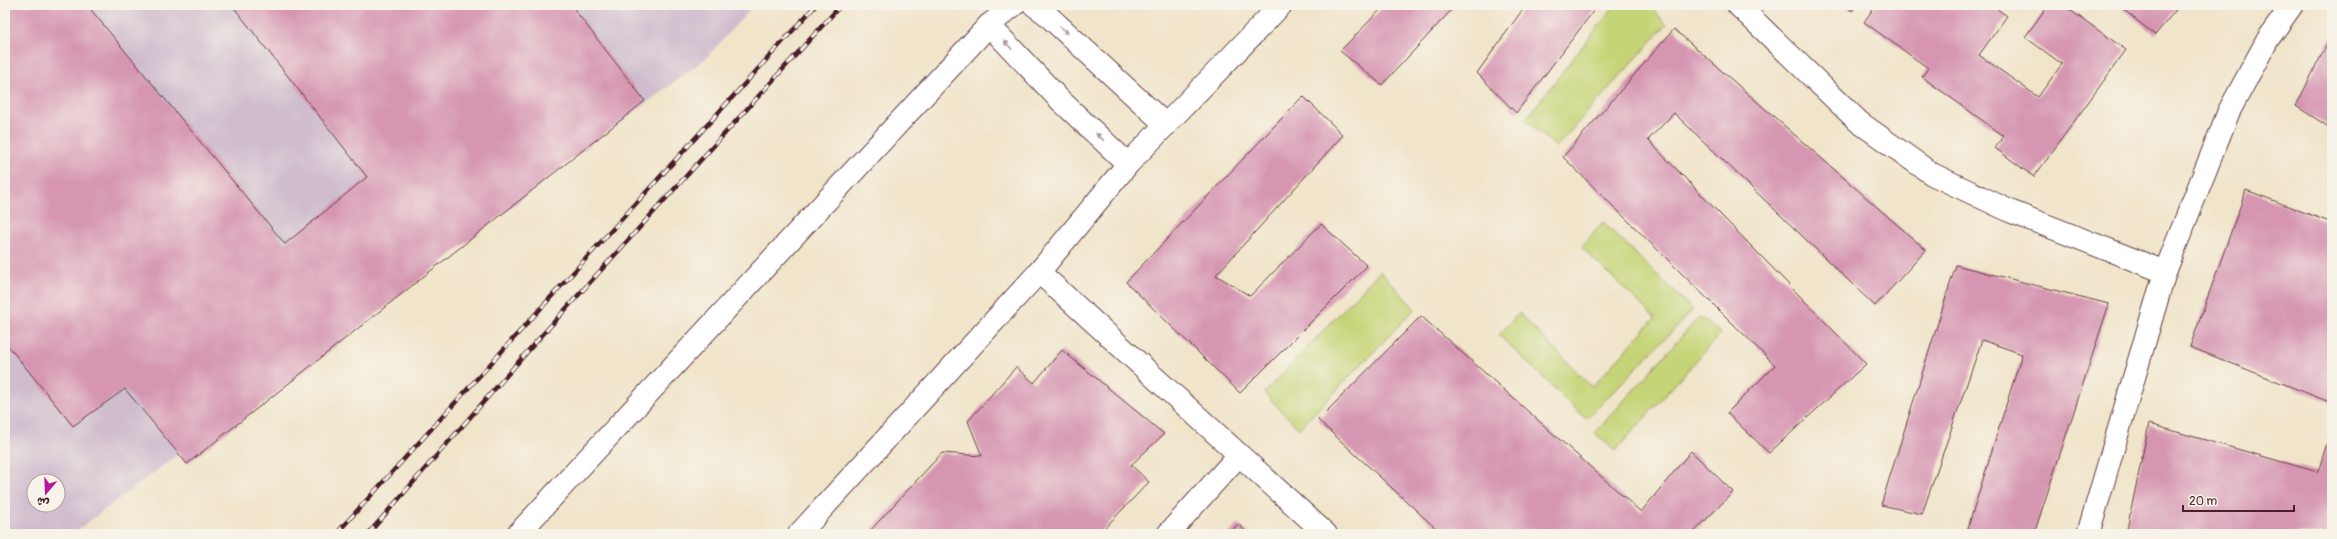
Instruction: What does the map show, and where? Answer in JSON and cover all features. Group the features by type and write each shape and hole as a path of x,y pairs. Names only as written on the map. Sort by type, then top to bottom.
{"street":[{"path":"522,533 989,25 1014,5"},
{"path":"1034,5 1046,13 1166,125"},
{"path":"799,534 1039,272 1128,164 1281,5"},
{"path":"1738,5 1858,122 1932,174 2012,212 2165,272"},
{"path":"2088,534 2165,272 2229,111 2268,40 2292,5"},
{"path":"989,25 1060,100 1128,164"},
{"path":"1039,272 1238,456 1326,534"},
{"path":"1168,534 1238,456"}],"shaded area":[{"path":"5,5 754,5 705,59 72,534 5,534"}],"green space":[{"path":"1615,5 1648,5 1667,24 1556,147 1525,120"},
{"path":"1603,222 1693,310 1586,419 1499,335 1519,313 1592,387 1655,318 1581,247"},
{"path":"1380,271 1415,309 1299,429 1264,393"},
{"path":"1699,317 1721,333 1615,451 1595,433"}],"building":[{"path":"5,5 87,5 285,244 367,177 232,5 571,5 645,101 187,464 125,389 73,426 5,342"},
{"path":"1385,5 1456,5 1382,85 1340,51"},
{"path":"1526,5 1598,5 1516,113 1477,73"},
{"path":"1845,5 1857,5 1852,11"},
{"path":"1876,5 1992,5 2007,16 1979,55 2038,97 2062,64 2025,37 2048,5 2063,5 2126,50 2034,177 1995,148 2004,136 1922,77 1928,68 1864,22"},
{"path":"2118,5 2180,5 2155,35"},
{"path":"1674,29 1926,250 1875,306 1674,113 1648,140 1866,364 1769,453 1727,413 1775,365 1563,157"},
{"path":"2330,38 2332,39 2332,129 2296,106"},
{"path":"1303,96 1343,135 1216,275 1250,296 1321,224 1367,266 1240,393 1126,282"},
{"path":"2246,190 2332,223 2332,403 2190,347"},
{"path":"1956,265 2109,304 2034,534 1966,534 2022,354 1982,340 1922,514 1881,505"},
{"path":"1421,316 1641,512 1691,451 1733,492 1692,534 1442,534 1318,420"},
{"path":"1062,350 1164,434 1131,465 1149,482 1099,534 867,534 942,453 982,456 968,421 1016,367 1034,383"},
{"path":"2149,424 2318,472 2332,427 2332,534 2126,534"},
{"path":"1238,524 1249,534 1229,534"}],"railway":[{"path":"336,534 816,5"},
{"path":"368,534 535,343 841,5"}]}
